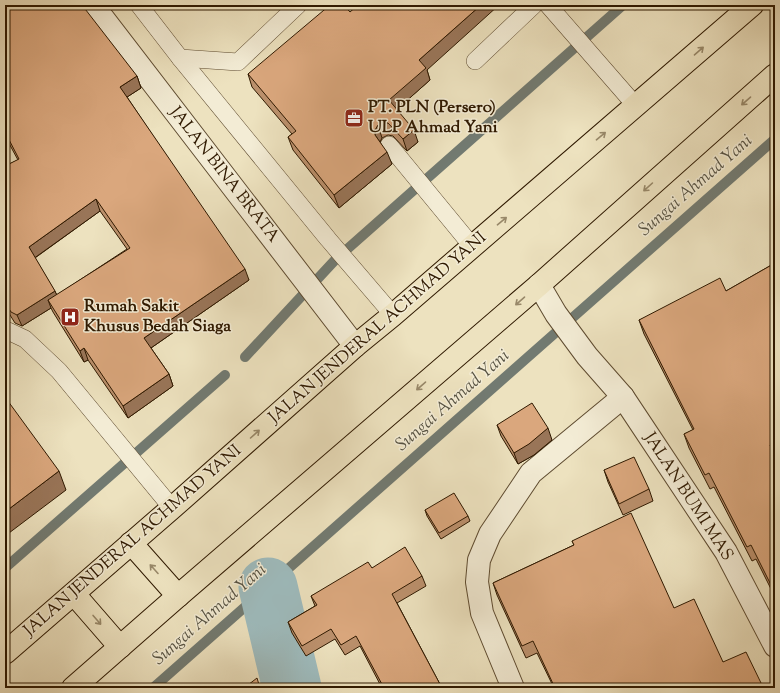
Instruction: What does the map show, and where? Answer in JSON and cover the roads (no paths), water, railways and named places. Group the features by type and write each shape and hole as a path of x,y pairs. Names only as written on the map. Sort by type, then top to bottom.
{"highway":[{"name":"JALAN JENDERAL ACHMAD YANI","path":"5,654 355,346 393,315 752,5"},
{"path":"73,688 539,285 775,75"},
{"path":"131,543 178,596"},
{"path":"74,594 120,647"}],"street":[{"name":"JALAN BINA BRATA","path":"92,5 355,346"},
{"name":"JALAN BUMI MAS","path":"539,285 556,314 587,356 623,397 726,552 775,646"},
{"path":"513,688 482,613 477,582 479,560 490,534 531,473 623,397"}],"lane":[{"path":"139,5 180,58 393,315"},
{"path":"180,58 238,62 298,5"},
{"path":"475,61 534,5"},
{"path":"548,5 636,106"},
{"path":"389,145 472,246"},
{"path":"5,331 24,339 60,371 172,508"}],"waterway":[{"name":"Sungai Ahmad Yani","path":"245,357 336,259 623,5"},
{"name":"Sungai Ahmad Yani","path":"153,688 775,139"},
{"name":"Sungai Ahmad Yani","path":"5,568 225,375"},
{"path":"268,587 292,688"}],"place":[{"name":"PT. PLN (Persero) ULP Ahmad Yani","path":"354,118"},
{"name":"Rumah Sakit Khusus Bedah Siaga","path":"70,317"}]}
